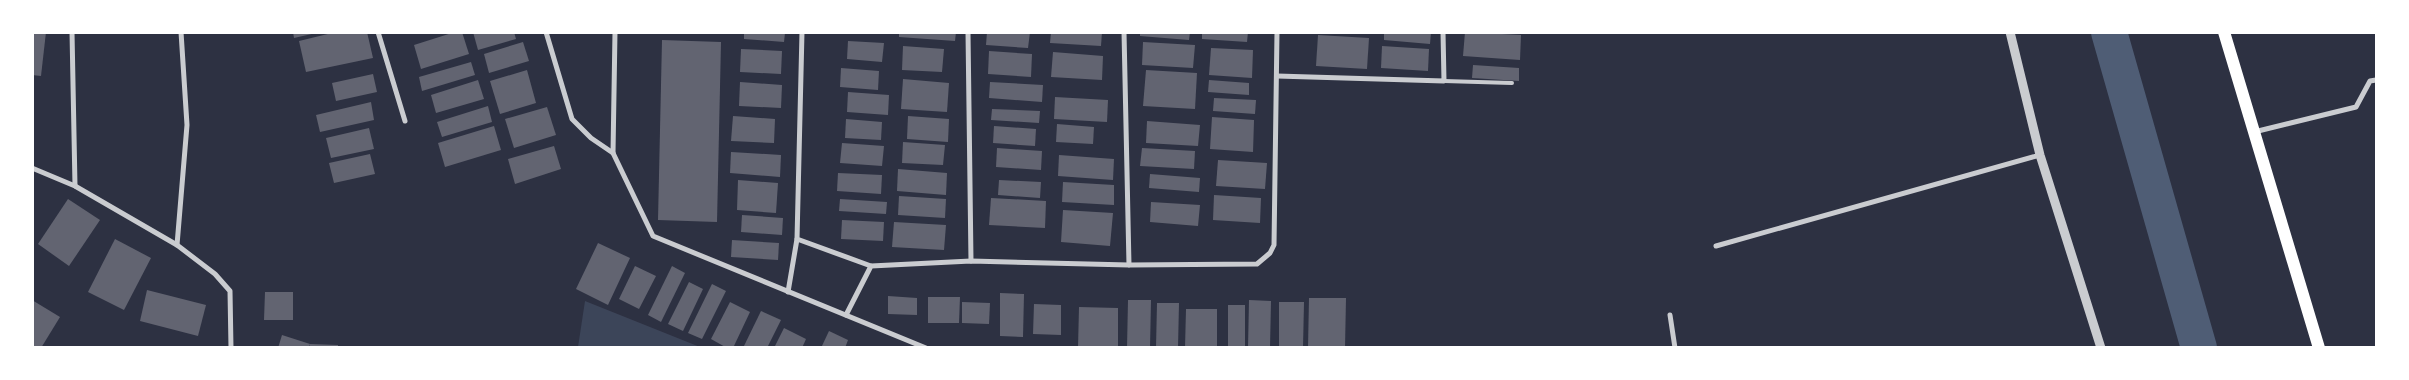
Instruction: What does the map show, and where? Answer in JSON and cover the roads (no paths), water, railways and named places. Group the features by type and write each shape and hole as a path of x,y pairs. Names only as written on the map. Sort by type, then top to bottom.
{"main road":[{"path":"2224,32 2319,348"}],"street":[{"path":"72,32 75,186"},
{"path":"177,245 187,125 181,32"},
{"path":"378,32 405,121"},
{"path":"546,32 572,120 591,138 613,153"},
{"path":"615,32 613,153 654,236 926,348"},
{"path":"788,292 797,239 802,32"},
{"path":"968,32 971,261"},
{"path":"1124,32 1128,265"},
{"path":"797,239 871,266 971,261 1128,265 1257,264 1270,253 1274,245 1277,32"},
{"path":"1277,76 1444,81 1443,32"},
{"path":"2010,32 2040,155 2101,348"},
{"path":"2253,132 2356,107 2370,81 2376,80"},
{"path":"1716,246 2040,155"},
{"path":"32,168 75,186 177,245 216,274 230,291 231,348"},
{"path":"846,315 871,266"},
{"path":"1670,315 1675,348"}],"lane":[{"path":"1444,81 1512,83"}],"waterway":[{"path":"2109,32 2199,348"}]}
